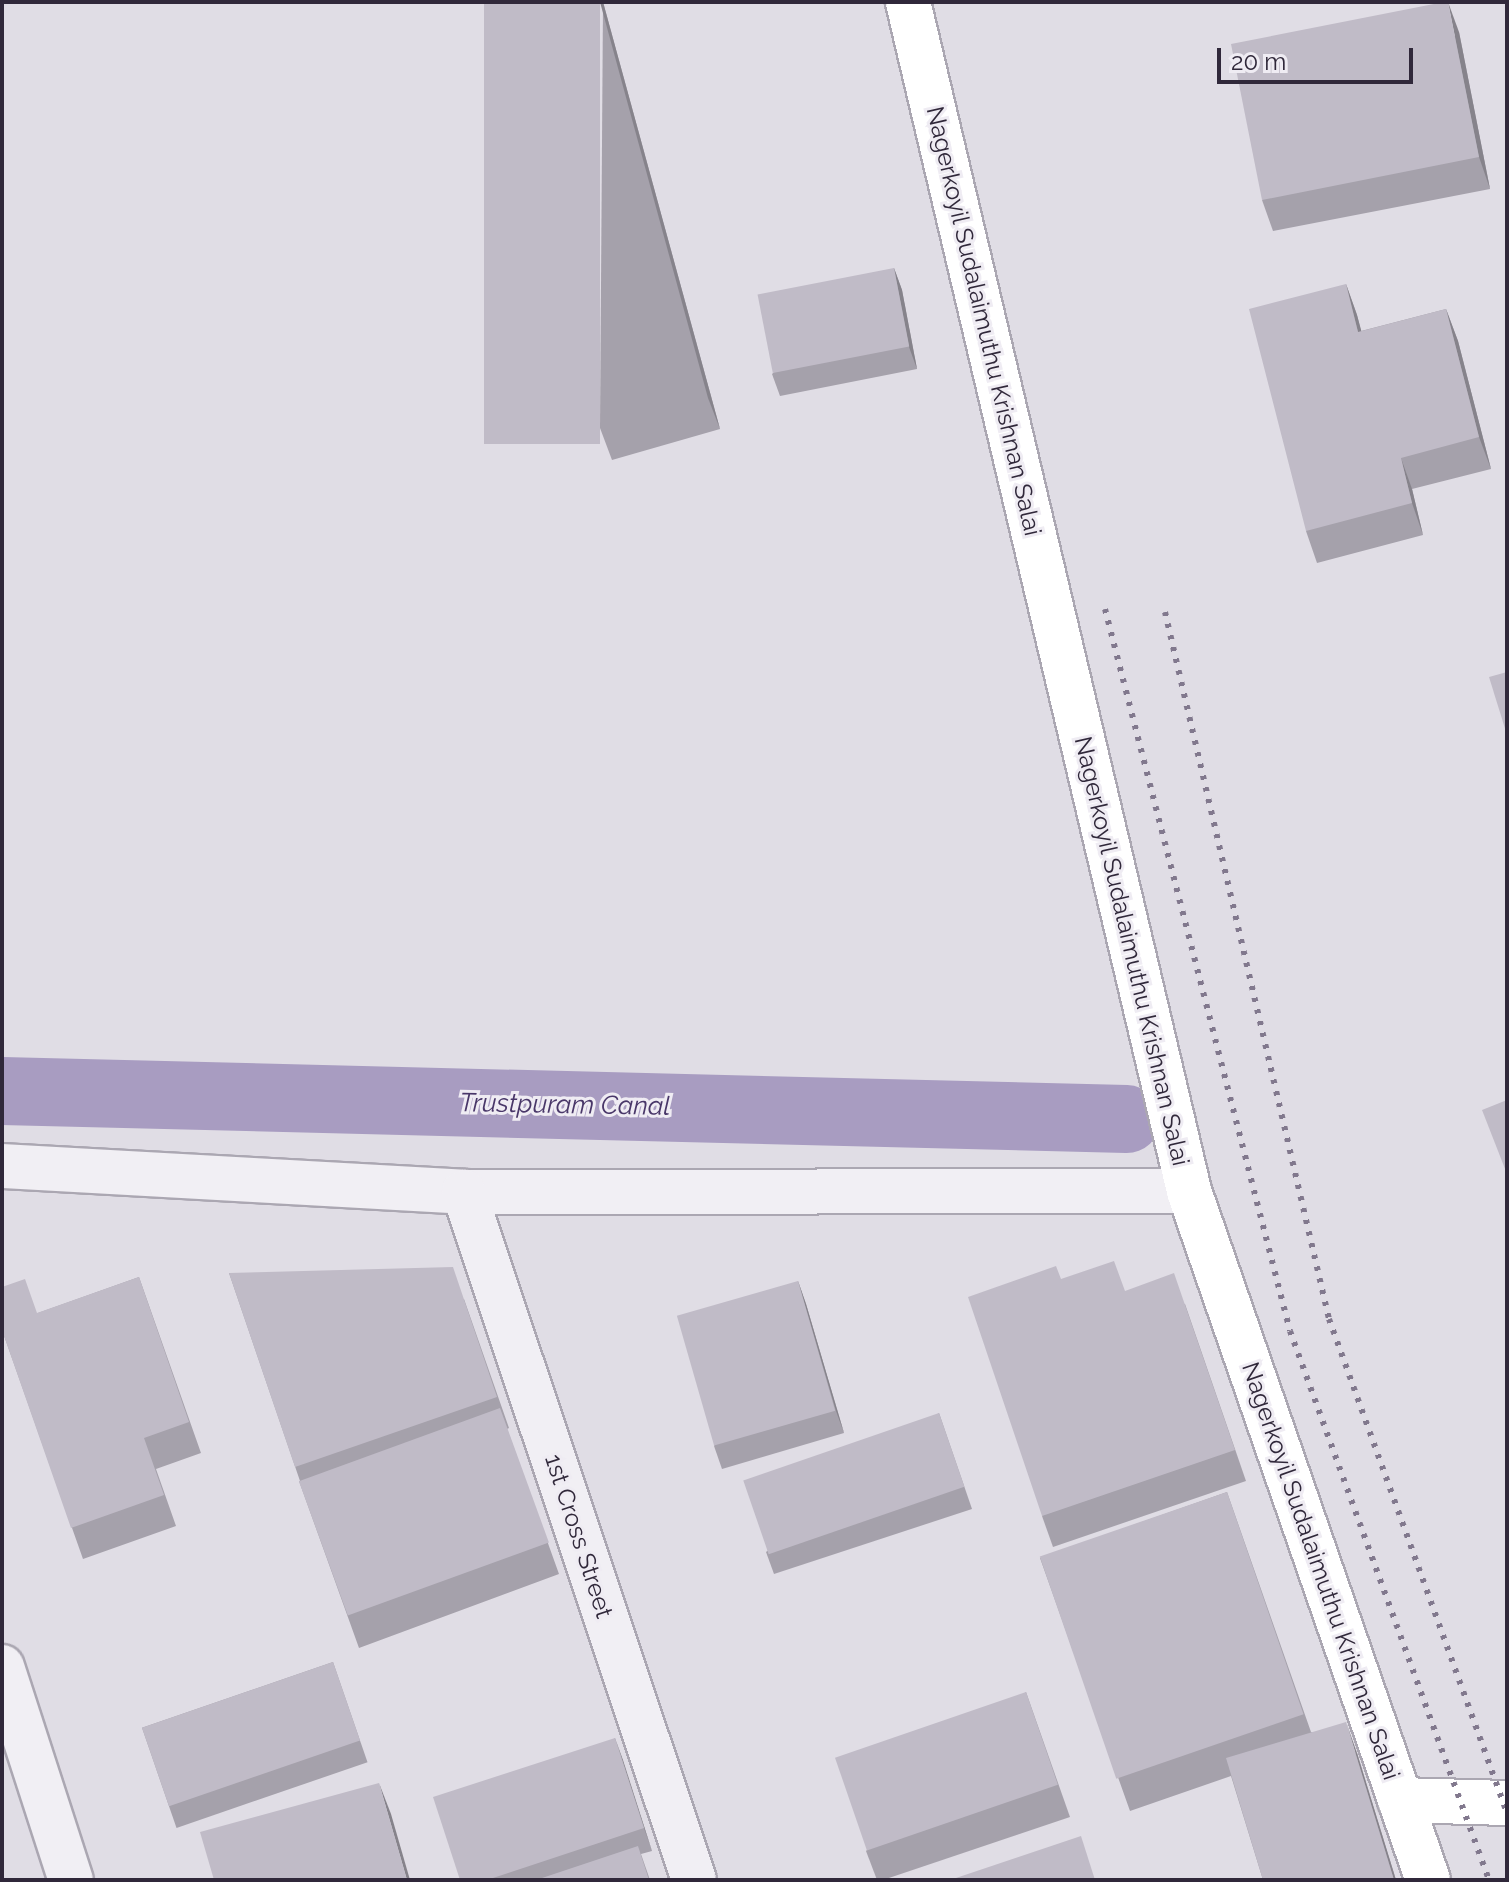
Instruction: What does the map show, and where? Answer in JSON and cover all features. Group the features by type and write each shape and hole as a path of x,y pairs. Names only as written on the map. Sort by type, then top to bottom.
{"main road":[{"name":"Nagerkoyil Sudalaimuthu Krishnan Salai","path":"908,2 1189,1191 1428,1880"},
{"path":"1400,1800 1507,1803"}],"street":[{"path":"2,1166 464,1192 1189,1191"},
{"name":"1st Cross Street","path":"464,1192 694,1880"},
{"path":"2,1667 71,1880"}],"building":[{"path":"484,2 600,2 600,444 484,444"},
{"path":"1448,2 1479,157 1262,200 1231,44"},
{"path":"894,268 909,347 773,373 758,295"},
{"path":"1346,284 1358,332 1446,309 1479,437 1401,458 1412,503 1306,531 1249,309"},
{"path":"1507,672 1507,735 1489,677"},
{"path":"1507,1100 1507,1174 1482,1110"},
{"path":"1114,1261 1125,1291 1174,1273 1235,1450 1042,1516 968,1297 1056,1266 1061,1279"},
{"path":"453,1267 497,1397 295,1467 229,1273"},
{"path":"139,1277 189,1422 144,1438 164,1495 71,1528 2,1330 2,1287 25,1279 37,1313"},
{"path":"798,1281 835,1411 714,1446 677,1316"},
{"path":"500,1408 549,1542 348,1616 299,1481"},
{"path":"939,1413 964,1487 769,1554 743,1480"},
{"path":"1227,1492 1304,1714 1116,1779 1040,1556"},
{"path":"333,1662 360,1740 169,1806 142,1728"},
{"path":"1026,1692 1058,1785 867,1850 835,1758"},
{"path":"1346,1722 1394,1880 1263,1880 1226,1758"},
{"path":"615,1738 644,1828 487,1880 460,1880 433,1797"},
{"path":"379,1783 407,1880 214,1880 200,1832"},
{"path":"1081,1836 1095,1880 950,1880"},
{"path":"638,1846 649,1880 536,1880"}],"waterway":[{"name":"Trustpuram Canal","path":"2,1091 1127,1119"}],"railway":[{"path":"1105,609 1290,1331 1489,1880"},
{"path":"1165,612 1329,1319 1507,1813"}]}
